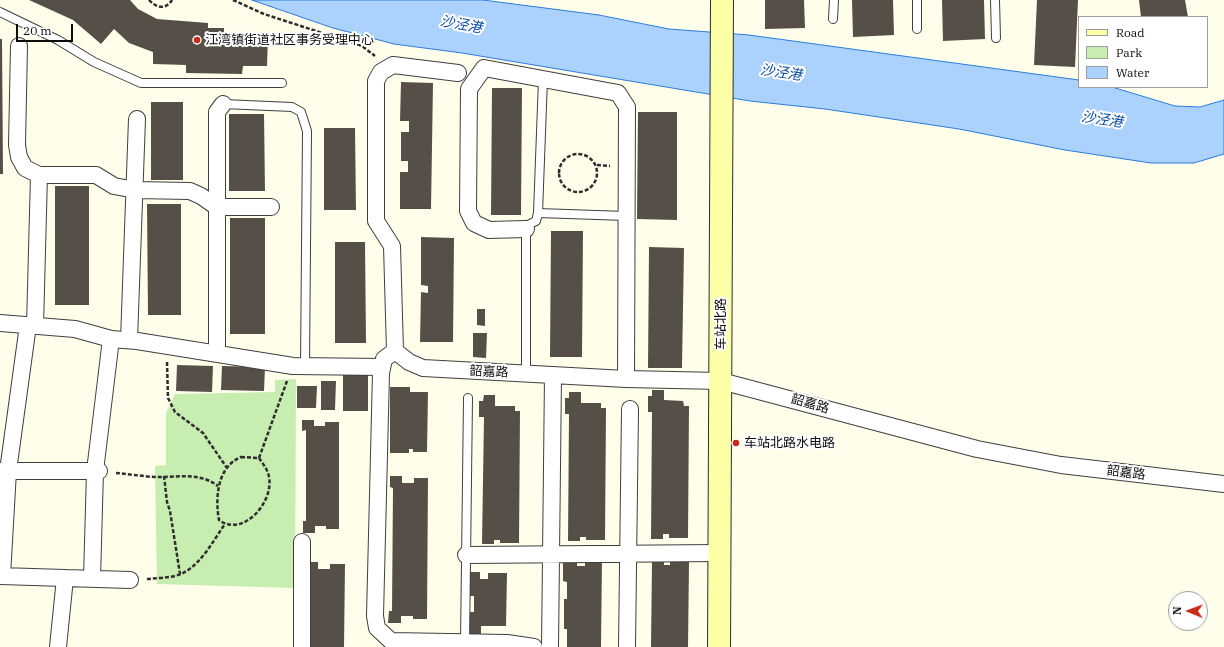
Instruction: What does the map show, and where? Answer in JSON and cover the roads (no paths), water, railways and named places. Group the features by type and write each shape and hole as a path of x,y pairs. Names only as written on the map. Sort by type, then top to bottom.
{"street":[{"name":"车站北路","path":"718,647 721,381 722,11"},
{"path":"19,46 17,145 19,156 25,168 39,175 96,175 114,186 135,190 190,191 201,196 217,207 271,207"},
{"path":"458,73 393,65 381,72 376,81 376,221 392,246 395,351 384,359 382,367 375,616 377,628 391,641 454,644 507,643 534,647"},
{"path":"526,229 489,230 474,223 468,211 469,89 484,68 618,93 627,107 626,379"},
{"path":"217,354 217,112 223,104"},
{"path":"129,340 137,119"},
{"path":"39,175 31,325 4,471 1,576 130,580"},
{"path":"0,323 75,329 111,339 129,340 299,366 382,367"},
{"path":"92,579 97,471 111,339"},
{"name":"韶嘉路","path":"395,351 409,362 423,368 626,379 721,381 977,449 1061,465 1224,484"},
{"path":"550,647 554,375"},
{"path":"628,647 630,409"},
{"path":"4,471 97,471"},
{"path":"302,542 302,647"},
{"path":"466,555 719,553"},
{"path":"58,647 65,578"}],"lane":[{"path":"833,19 834,0"},
{"path":"917,0 917,29"},
{"path":"995,0 996,38"},
{"path":"0,12 58,40 94,62 141,83 282,83"},
{"path":"526,373 526,229 528,225 536,221 538,214 543,78"},
{"path":"223,104 292,107 300,112 307,131 299,366"},
{"path":"538,214 626,216"},
{"path":"454,644 466,555 468,398"}],"water":[{"name":"沙泾港","path":"252,0 483,0 599,15 669,29 749,35 1078,80 1078,88 1115,88 1175,106 1200,107 1224,100 1224,154 1194,163 1151,163 1065,150 959,129 825,109 750,101 462,53 394,44 333,28"}],"place":[{"name":"江湾镇街道社区事务受理中心","path":"197,40"},
{"name":"车站北路水电路","path":"736,443"}]}
